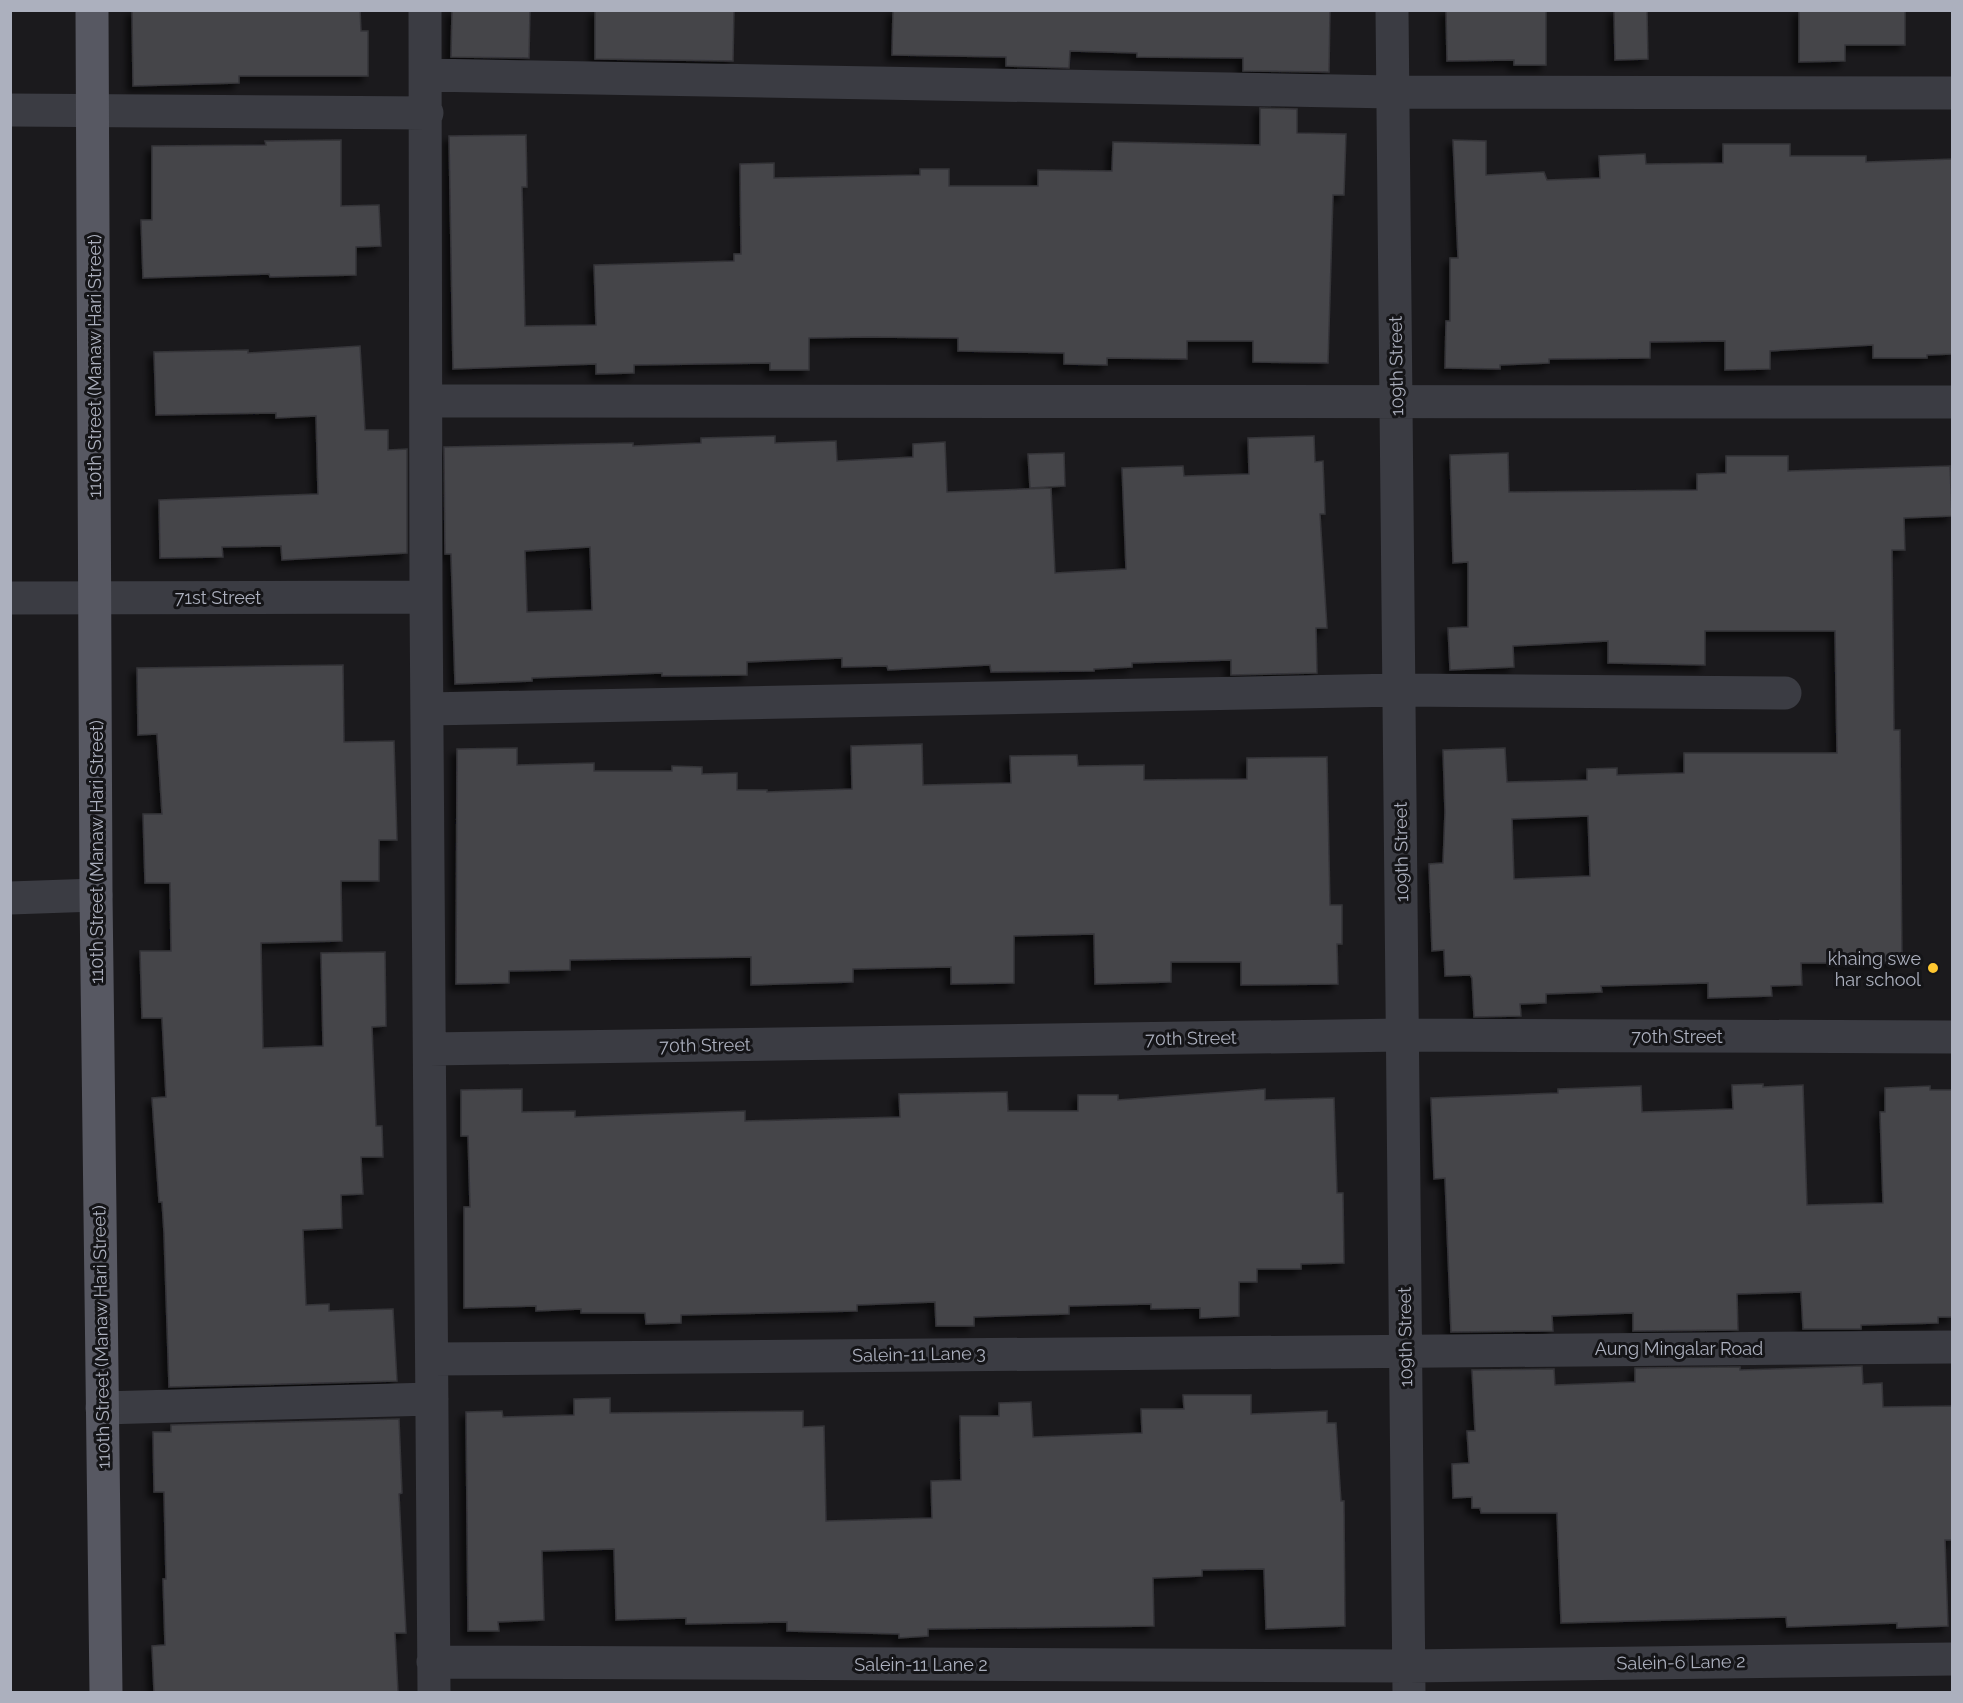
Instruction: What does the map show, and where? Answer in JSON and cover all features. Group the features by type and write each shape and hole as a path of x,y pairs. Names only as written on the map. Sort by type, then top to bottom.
{"main road":[{"name":"110th Street (Manaw Hari Street)","path":"92,10 96,895 106,1692"}],"street":[{"path":"425,10 427,113 426,597 433,1677"},
{"name":"109th Street","path":"1392,10 1409,1679"},
{"path":"426,75 1393,92 1953,93"},
{"path":"10,110 427,113"},
{"path":"426,400 1953,402"},
{"name":"71st Street","path":"10,598 426,597"},
{"path":"427,709 1399,690 1785,693"},
{"path":"10,898 96,895"},
{"name":"70th Street","path":"430,1049 1402,1035 1953,1037"},
{"name":"Aung Mingalar Road","path":"1405,1349 1953,1347"},
{"name":"Salein-11 Lane 3","path":"432,1359 1405,1349"},
{"path":"102,1408 432,1399"},
{"name":"Salein-6 Lane 2","path":"1409,1679 1953,1659"},
{"name":"Salein-11 Lane 2","path":"433,1677 1409,1679"}],"building":[{"path":"132,10 360,10 361,31 368,31 368,76 239,76 239,83 133,86"},
{"path":"452,10 530,10 529,58 451,57"},
{"path":"595,10 734,10 733,61 595,59"},
{"path":"893,10 1330,10 1329,72 1243,71 1243,58 1137,57 1137,53 1070,51 1069,68 1006,66 1006,57 892,55"},
{"path":"1446,10 1546,10 1546,65 1514,65 1514,60 1447,61"},
{"path":"1614,10 1647,10 1648,59 1615,60"},
{"path":"1799,10 1905,10 1905,45 1845,45 1845,61 1799,62"},
{"path":"1260,108 1297,109 1297,133 1346,134 1344,195 1333,195 1328,363 1253,362 1253,341 1187,341 1187,359 1107,358 1107,365 1064,364 1064,353 958,351 958,338 869,337 809,338 809,370 770,370 770,363 634,365 634,373 596,374 596,364 453,369 449,136 526,135 527,187 522,187 525,326 596,325 594,265 734,261 734,254 741,254 740,164 774,163 774,178 920,175 920,169 949,169 949,186 1038,186 1038,170 1112,171 1113,142 1260,145"},
{"path":"341,140 341,206 379,205 381,246 356,247 356,275 270,277 269,274 143,278 141,220 152,220 152,146 266,145 265,141"},
{"path":"1453,140 1486,141 1486,175 1544,172 1547,180 1600,178 1599,156 1645,154 1646,164 1723,163 1723,144 1790,144 1790,156 1866,156 1866,162 1953,159 1953,354 1927,355 1927,358 1873,358 1873,345 1770,351 1770,369 1725,370 1725,341 1650,342 1650,358 1549,359 1549,363 1500,365 1500,369 1445,368 1446,321 1450,321 1450,258 1458,258"},
{"path":"360,346 365,430 388,430 388,450 407,449 407,553 282,560 281,546 222,547 223,557 160,558 159,500 318,494 316,416 276,418 276,413 156,415 154,352 248,350 248,353"},
{"path":"775,436 775,443 836,441 837,461 913,457 913,444 945,442 947,492 1051,488 1055,573 1126,569 1122,468 1183,466 1184,476 1249,474 1248,438 1314,436 1315,462 1323,461 1325,514 1320,514 1327,628 1316,628 1317,673 1231,675 1231,660 1132,663 1132,667 1094,669 1094,671 991,672 990,665 888,670 887,666 842,667 842,658 747,662 747,675 662,676 662,673 532,678 532,681 455,684 451,554 445,554 444,447 633,443 633,446 701,443 701,438","holes":["590,547 592,610 527,612 525,551"]},
{"path":"1064,453 1065,486 1030,488 1028,454"},
{"path":"1508,453 1509,492 1697,490 1697,474 1726,473 1726,456 1788,456 1788,471 1950,466 1952,516 1904,518 1905,550 1892,550 1894,730 1900,730 1902,963 1801,963 1802,985 1771,986 1772,996 1708,998 1708,983 1601,986 1602,992 1546,994 1546,1003 1520,1004 1521,1016 1474,1017 1472,978 1470,975 1445,976 1444,950 1432,951 1429,864 1443,863 1445,812 1443,750 1505,748 1507,782 1587,780 1587,769 1617,768 1617,775 1684,773 1684,753 1837,753 1835,631 1705,631 1705,665 1608,663 1608,641 1513,646 1514,667 1450,670 1448,628 1468,627 1468,562 1453,563 1450,455","holes":["1588,816 1590,876 1514,879 1512,819"]},
{"path":"343,665 344,742 394,741 397,840 379,840 379,881 341,881 342,941 261,943 263,1048 323,1046 321,953 385,952 386,1026 372,1027 376,1126 382,1126 383,1157 361,1157 363,1194 341,1195 342,1228 303,1230 306,1305 329,1304 329,1311 393,1309 397,1381 169,1387 164,1233 162,1202 159,1202 152,1098 166,1097 162,1018 142,1018 140,951 171,951 170,883 145,883 143,814 162,814 157,734 138,735 137,668"},
{"path":"922,744 923,785 1011,783 1010,756 1077,755 1078,766 1144,765 1144,780 1247,779 1247,758 1327,757 1330,905 1342,905 1342,944 1337,944 1338,984 1241,985 1241,962 1171,962 1171,982 1095,984 1094,934 1014,936 1014,983 951,984 951,967 853,969 853,982 751,985 751,957 570,960 570,970 509,971 509,983 456,984 457,749 517,748 517,765 594,763 594,771 672,771 672,766 702,767 702,774 737,773 737,790 767,790 767,792 852,789 851,746"},
{"path":"1763,1084 1763,1087 1803,1085 1807,1205 1883,1203 1880,1112 1885,1112 1885,1088 1930,1086 1930,1090 1953,1090 1953,1317 1938,1317 1938,1323 1861,1325 1861,1329 1803,1329 1801,1292 1737,1294 1738,1330 1633,1331 1633,1313 1552,1316 1553,1331 1451,1332 1445,1178 1434,1179 1431,1098 1558,1093 1558,1089 1641,1086 1642,1112 1733,1109 1732,1085"},
{"path":"522,1089 522,1112 575,1111 575,1117 745,1111 745,1121 900,1117 899,1094 1007,1092 1008,1111 1078,1111 1078,1095 1118,1095 1118,1100 1265,1089 1265,1100 1334,1098 1337,1193 1343,1193 1344,1263 1301,1264 1301,1269 1257,1269 1257,1282 1239,1282 1239,1316 1200,1318 1200,1308 1151,1309 1151,1304 1069,1306 1069,1314 974,1317 974,1326 936,1326 935,1302 857,1305 857,1311 681,1315 681,1323 646,1324 645,1313 581,1313 581,1309 536,1311 536,1306 464,1308 464,1207 470,1207 468,1136 461,1136 461,1090"},
{"path":"1862,1366 1863,1384 1882,1383 1883,1407 1953,1406 1953,1540 1945,1540 1948,1626 1897,1628 1897,1623 1787,1627 1786,1617 1561,1623 1557,1513 1481,1513 1480,1508 1472,1508 1472,1497 1453,1498 1452,1464 1469,1463 1467,1431 1475,1431 1472,1370 1554,1369 1555,1385 1635,1382 1635,1368 1740,1367 1740,1370"},
{"path":"1183,1395 1251,1395 1251,1414 1327,1411 1327,1423 1336,1423 1341,1501 1344,1501 1345,1626 1266,1629 1264,1569 1202,1570 1202,1576 1153,1578 1154,1626 928,1629 928,1636 899,1638 899,1634 787,1631 787,1622 686,1624 686,1618 616,1620 614,1549 542,1551 544,1620 498,1622 499,1631 468,1631 466,1412 502,1411 503,1417 574,1415 574,1399 610,1398 610,1413 803,1411 803,1427 824,1426 826,1521 932,1518 931,1481 961,1480 960,1416 999,1416 999,1403 1031,1402 1033,1437 1142,1433 1141,1409 1184,1409"},
{"path":"399,1419 402,1493 399,1494 406,1633 395,1633 398,1692 154,1692 152,1646 165,1645 163,1579 166,1579 164,1492 154,1492 153,1432 171,1432 171,1425"}],"place":[{"name":"khaing swe har school","path":"1933,968"}]}
